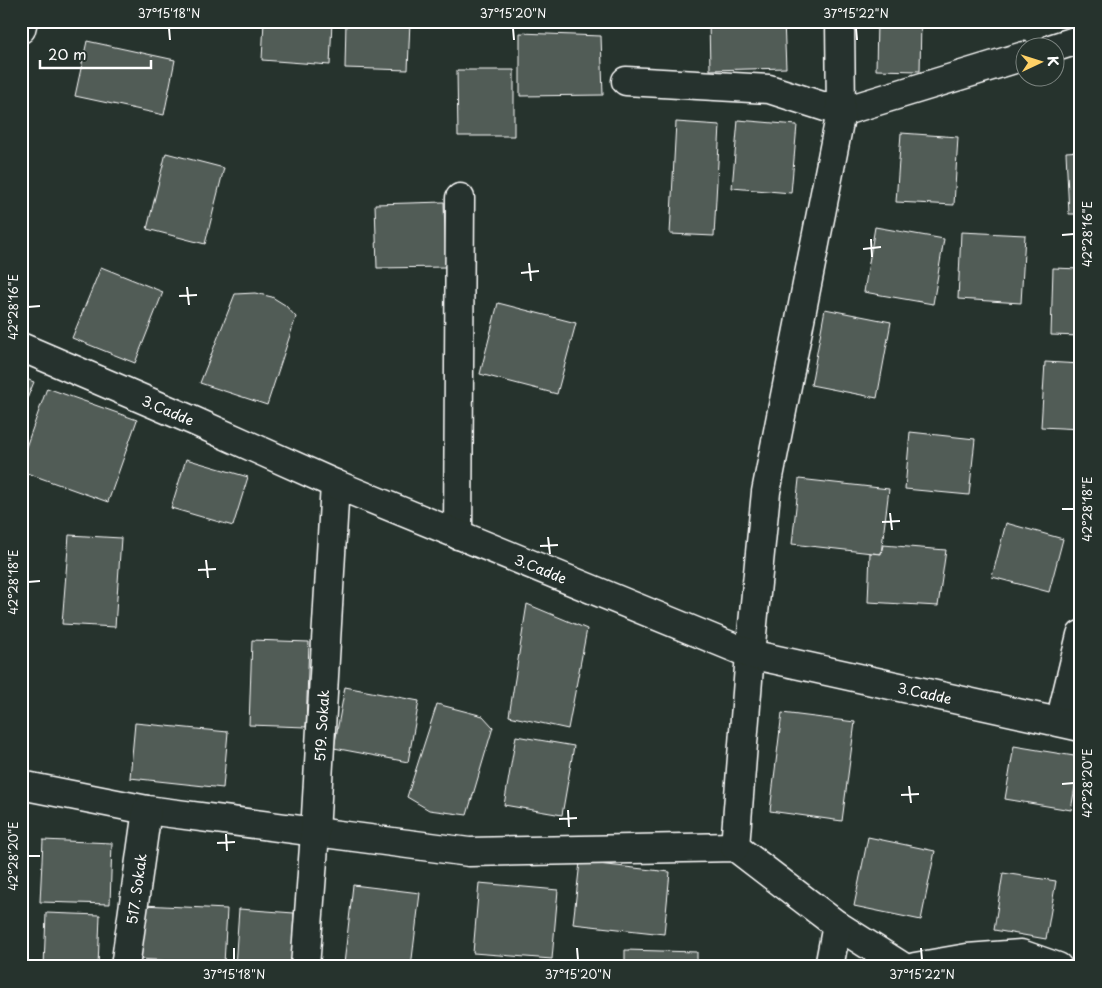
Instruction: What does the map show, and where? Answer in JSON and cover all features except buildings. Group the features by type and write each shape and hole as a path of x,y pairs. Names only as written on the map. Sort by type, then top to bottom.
{"street":[{"path":"21,29 23,21"},
{"path":"735,847 750,654 766,492 841,112 840,21"},
{"path":"1064,44 1081,39"},
{"path":"626,81 769,90 841,112 1014,59"},
{"path":"458,535 460,198"},
{"name":"3.Cadde","path":"21,347 335,484 750,654 1070,724"},
{"name":"519. Sokak","path":"305,967 315,833 335,484"},
{"path":"1070,724 1081,634"},
{"path":"21,785 147,810 469,852 735,847 837,925 903,967"},
{"name":"517. Sokak","path":"125,967 147,810"},
{"path":"829,967 837,925"},
{"path":"915,967 967,958 1021,954 1058,967"}]}
